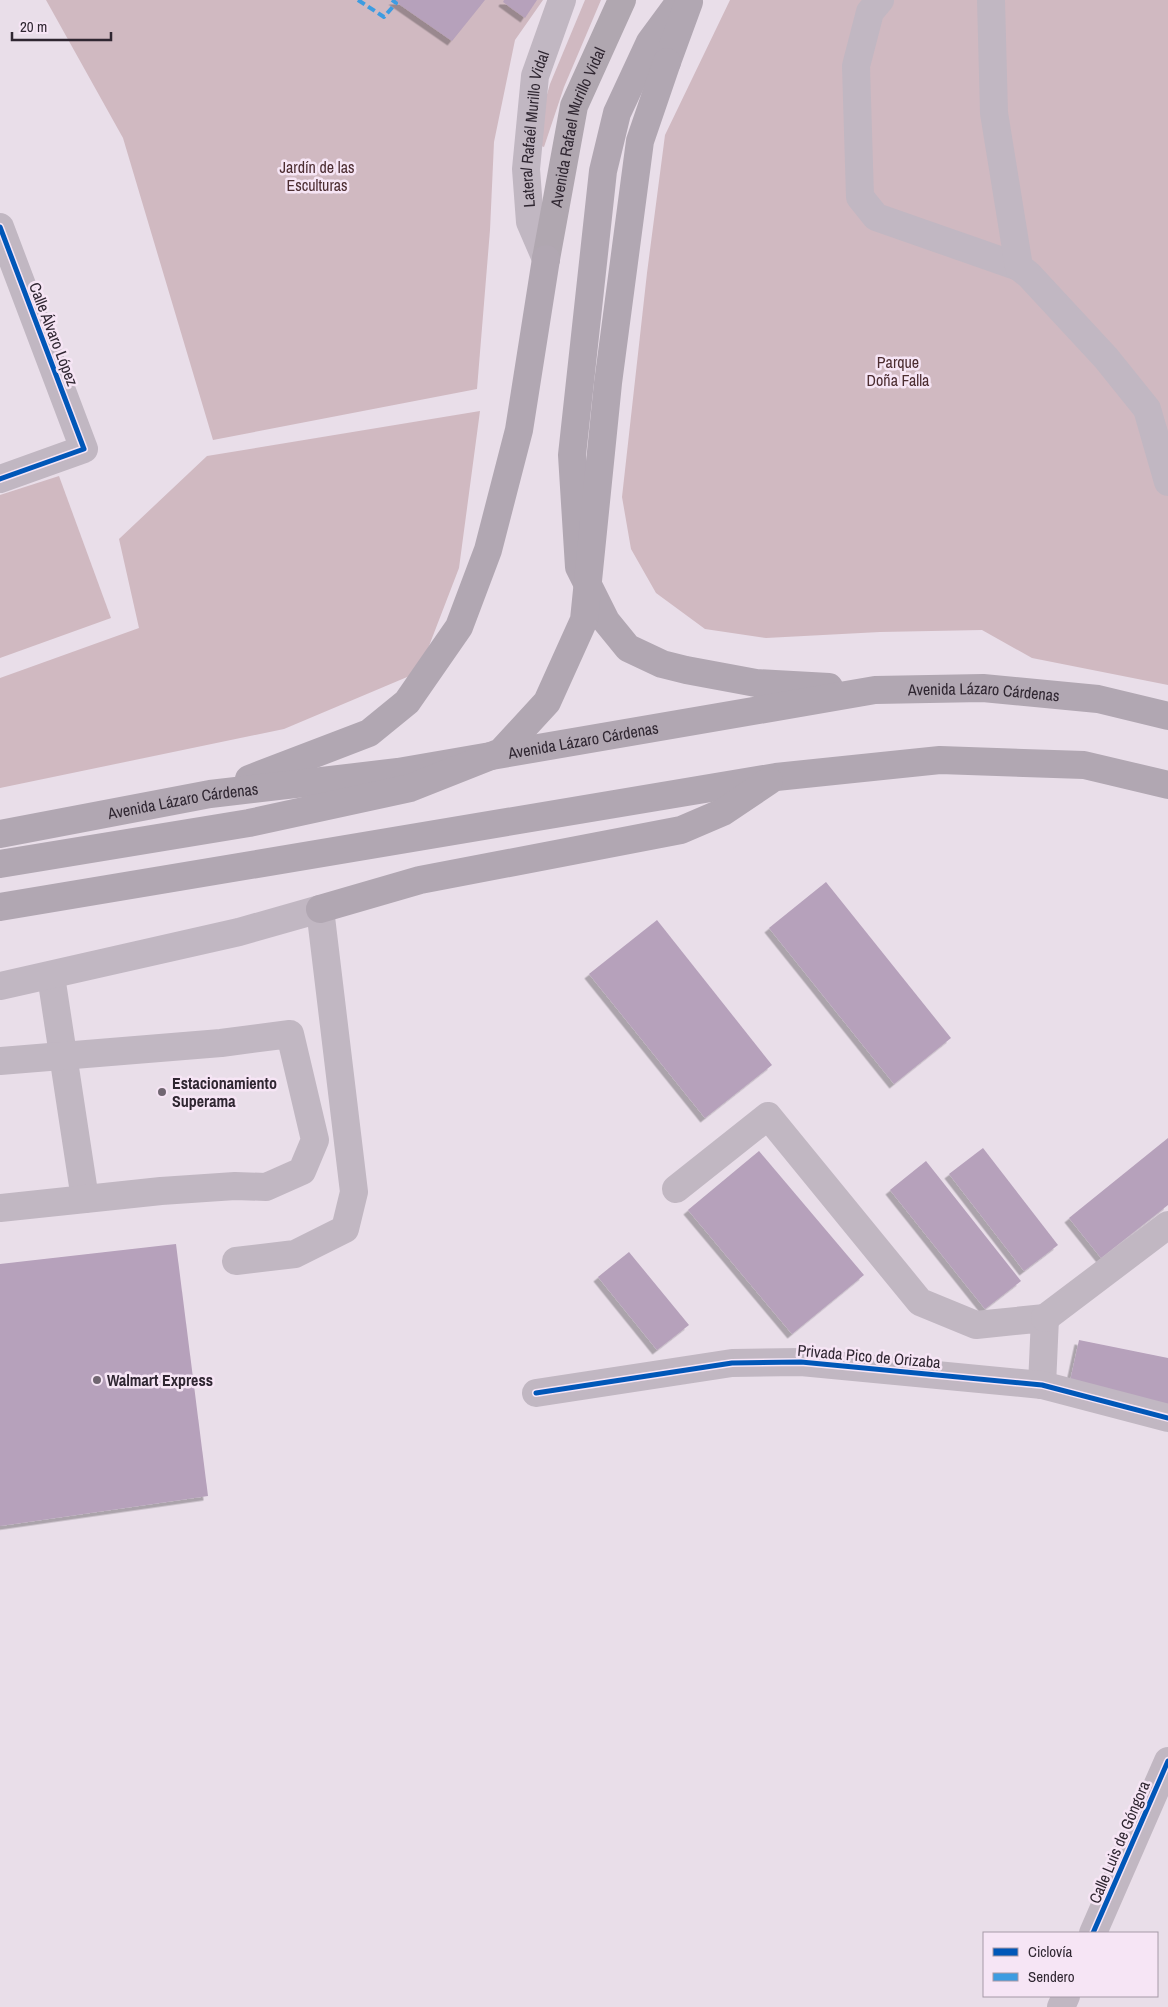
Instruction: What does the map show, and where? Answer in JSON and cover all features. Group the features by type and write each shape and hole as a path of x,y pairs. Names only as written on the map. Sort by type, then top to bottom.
{"highway":[{"path":"681,0 650,42 617,113 603,171 572,455 579,566 606,621 628,648 662,664 756,683 875,690"},
{"path":"0,864 249,823 410,788 501,752 547,702 584,620 609,374 640,141 690,0"},
{"path":"210,794 369,733 406,702 459,627 488,550 519,430 546,259"},
{"name":"Avenida Lázaro Cárdenas","path":"0,834 210,794 398,772 875,690 983,688 1098,699 1168,716"},
{"path":"0,907 776,777 940,760 1084,765 1168,785"},
{"path":"320,909 420,880 681,830 723,812 776,777"}],"main road":[{"name":"Avenida Rafael Murillo Vidal","path":"546,259 574,106 622,0"}],"street":[{"name":"Lateral Rafaél Murillo Vidal","path":"546,259 530,222 526,169 536,76 562,0"},
{"path":"880,0 870,12 856,66 860,197 876,217 1019,267 1029,275 1106,358 1147,409 1168,482"},
{"path":"992,0 994,114 1019,267"},
{"name":"Calle Álvaro López","path":"0,227 84,449 0,479"},
{"path":"0,986 239,932 320,909 354,1192 345,1229 295,1254 236,1261"},
{"path":"51,976 85,1200"},
{"path":"0,1061 221,1043 290,1034 315,1140 302,1171 266,1187 234,1186 162,1191 0,1208"},
{"path":"676,1189 768,1116 920,1302 976,1325 1045,1318 1168,1225"},
{"path":"1042,1385 1045,1318"},
{"name":"Privada Pico de Orizaba","path":"536,1393 732,1363 801,1362 1042,1385 1168,1418"},
{"name":"Calle Luis de Góngora","path":"1093,1932 1168,1761"}],"green space":[{"name":"Jardín de las Esculturas","path":"46,0 543,0 515,40 494,142 490,230 477,389 213,440 123,138"},
{"path":"585,0 601,0 564,87 544,147 533,143 550,84"},
{"name":"Parque Doña Falla","path":"730,0 1168,0 1168,685 1032,658 982,630 880,632 766,638 705,629 656,593 631,549 622,497 647,273 665,135"},
{"path":"480,411 459,568 419,672 284,729 0,788 0,678 139,628 119,539 207,456"},
{"path":"59,476 111,618 0,658 0,495"}],"building":[{"path":"393,0 485,0 452,41"},
{"path":"504,0 537,0 525,18 503,2"},
{"path":"826,882 951,1038 894,1084 769,928"},
{"path":"657,920 772,1065 705,1118 589,974"},
{"path":"1168,1138 1168,1205 1101,1258 1069,1218"},
{"path":"983,1148 1058,1245 1024,1271 949,1174"},
{"path":"759,1151 864,1275 792,1334 688,1210"},
{"path":"926,1161 1021,1281 985,1309 890,1190"},
{"name":"Walmart Express","path":"176,1244 208,1496 0,1526 0,1264"},
{"path":"629,1252 689,1325 657,1350 598,1277"},
{"path":"1079,1340 1168,1358 1168,1406 1069,1386"}],"marked path":[{"path":"358,0 384,17 396,3 392,0"}],"cycle path":[{"path":"0,227 84,449 0,479"},
{"path":"536,1393 732,1363 801,1362 1042,1385 1168,1418"},
{"path":"1093,1932 1168,1761"}],"place":[{"name":"Estacionamiento Superama","path":"162,1092"},
{"name":"Walmart Express","path":"97,1380"}]}
